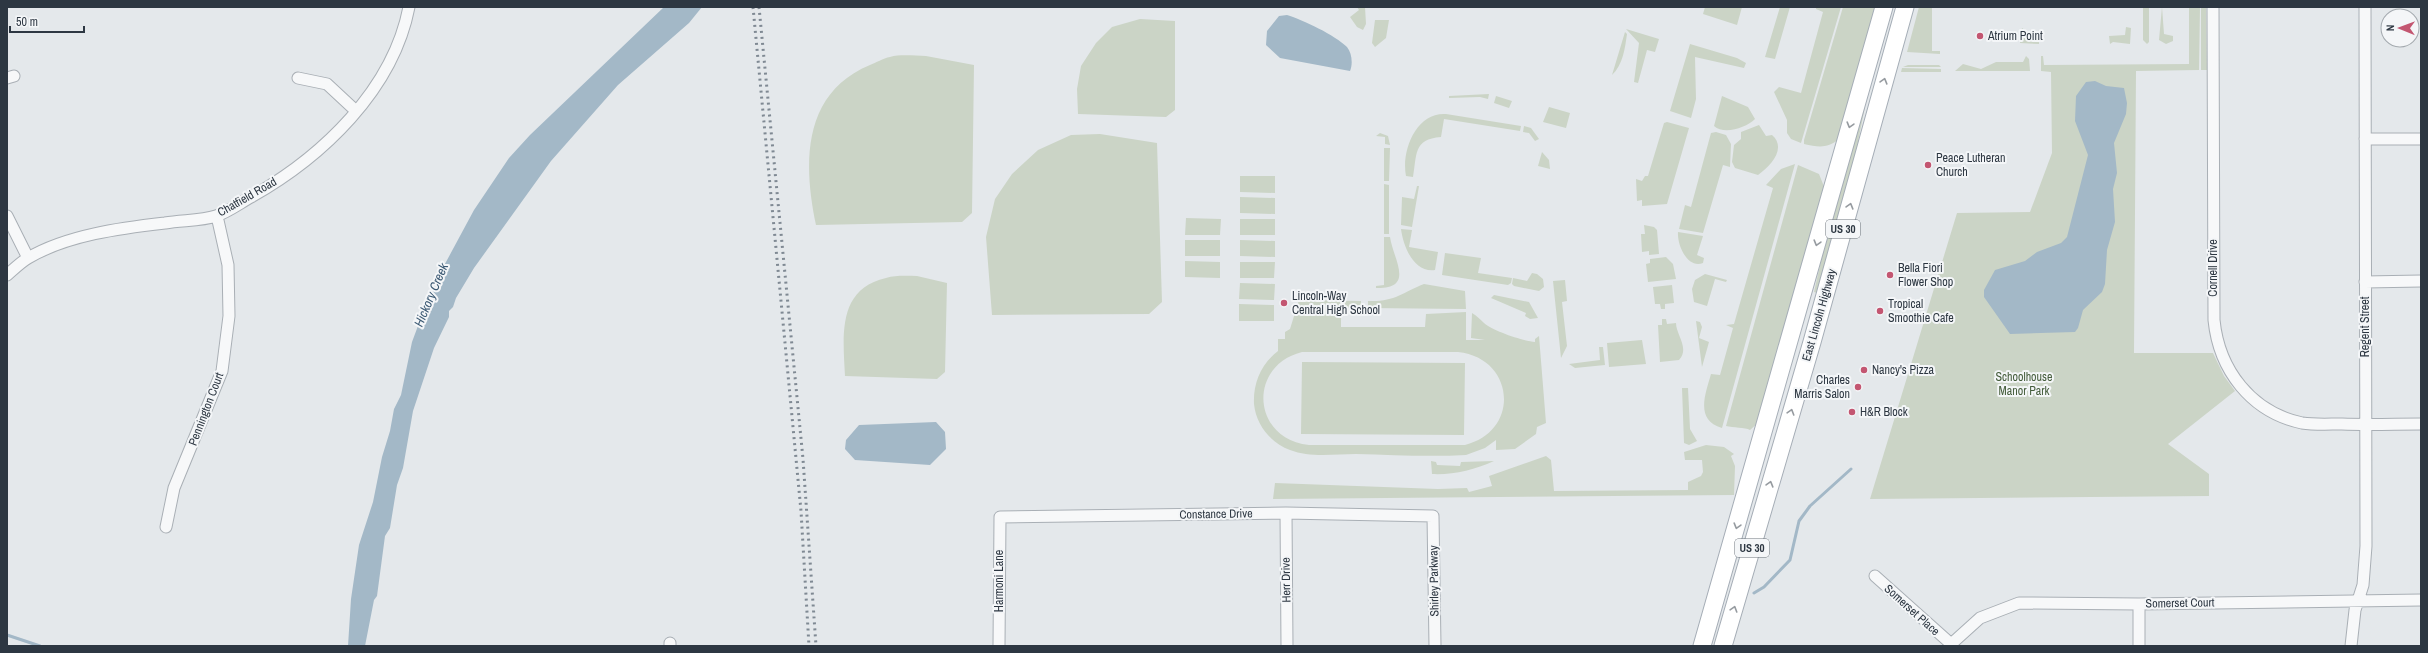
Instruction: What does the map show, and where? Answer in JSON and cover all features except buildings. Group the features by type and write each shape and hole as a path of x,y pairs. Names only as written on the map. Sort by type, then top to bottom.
{"main road":[{"name":"East Lincoln Highway","path":"1702,646 1884,7"},
{"name":"East Lincoln Highway","path":"1723,646 1812,342 1905,7"}],"street":[{"name":"Chatfield Road","path":"7,275 28,258 73,240 118,229 217,216 269,186 335,135 356,111 377,84 405,28 409,7"},
{"name":"Cornell Drive","path":"2213,7 2214,320 2220,353 2227,368 2244,391 2256,402 2280,416 2304,423 2364,425 2421,424"},
{"name":"Regent Street","path":"2351,646 2352,623 2363,585 2366,546 2364,425 2364,7"},
{"path":"298,78 327,84 356,111"},
{"path":"2365,139 2421,139"},
{"path":"7,216 28,258"},
{"name":"Pennington Court","path":"166,527 174,488 222,371 229,316 228,265 217,216"},
{"path":"2365,282 2421,281"},
{"name":"Constance Drive","path":"1000,517 1286,513 1433,516"},
{"name":"Herr Drive","path":"1286,513 1287,646"},
{"name":"Shirley Parkway","path":"1433,516 1435,646"},
{"name":"Harmoni Lane","path":"999,646 1000,517"},
{"name":"Somerset Place","path":"1875,576 1950,645"},
{"name":"Somerset Court","path":"1950,645 1980,618 2019,603 2139,604 2421,600"},
{"path":"2139,604 2139,646"}],"green space":[{"path":"1357,7 1365,7 1366,24 1363,30 1357,27 1350,17 1359,10"},
{"path":"1705,7 1742,7 1737,25 1703,14"},
{"path":"1780,7 1790,7 1775,59 1765,57"},
{"path":"1816,7 1841,7 1801,143 1791,139 1787,133 1787,120 1774,92 1779,87 1801,93 1823,12 1816,9"},
{"path":"1843,7 1877,7 1839,139 1826,146 1804,144 1804,140"},
{"path":"1919,7 1932,7 1932,51 1940,51 1940,54 1907,52"},
{"path":"2143,7 2149,7 2149,42 2147,44 2143,40"},
{"path":"2162,7 2164,34 2173,36 2173,41 2166,44 2159,40"},
{"name":"Schoolhouse Manor Park","path":"2189,7 2200,7 2199,70 2136,71 2134,353 2213,353 2224,376 2235,391 2168,444 2209,474 2209,496 1870,499 1957,213 2030,212 2052,153 2051,72 2041,71 2041,56 2043,56 2044,65 2189,64"},
{"path":"2201,7 2206,7 2207,70 2201,70"},
{"path":"1140,19 1175,21 1175,110 1166,117 1078,114 1077,89 1081,66 1096,43 1112,27"},
{"path":"1375,20 1389,20 1386,38 1375,47 1372,43"},
{"path":"2126,27 2131,28 2130,44 2113,42 2110,44 2109,36 2125,35"},
{"path":"2023,28 2024,36 2039,36 2039,44 2020,43 2020,30"},
{"path":"1626,29 1659,39 1655,52 1647,50 1638,83 1634,82 1639,43"},
{"path":"1625,32 1627,34 1623,56 1619,66 1612,75"},
{"path":"1690,44 1737,58 1746,63 1744,68 1695,57 1696,99 1691,118 1670,111"},
{"path":"908,55 926,56 974,65 972,213 962,222 816,225 809,178 809,155 813,133 820,112 831,93 848,77 885,58"},
{"path":"2026,56 2029,59 2030,71 1955,71 1963,64 1981,69 1996,62 2023,62"},
{"path":"1908,65 1939,65 1941,67 1903,67"},
{"path":"1902,68 1941,69 1941,72 1901,72"},
{"path":"1489,94 1488,99 1480,97 1449,98 1449,96"},
{"path":"1496,96 1512,101 1509,108 1494,103"},
{"path":"1722,96 1748,107 1755,119 1741,128 1729,130 1718,129 1714,126"},
{"path":"1549,107 1570,113 1566,128 1543,122"},
{"path":"1863,107 1865,107 1851,176 1817,293 1814,292 1828,230"},
{"path":"1446,114 1521,126 1520,131 1444,119 1441,137 1432,138 1425,141 1421,145 1416,155 1413,177 1406,176 1406,155 1413,135 1426,119 1435,115"},
{"path":"1667,122 1689,128 1667,204 1642,206 1642,200 1637,201 1636,179 1642,181 1645,176 1648,176 1664,123"},
{"path":"1759,125 1766,136 1772,135 1776,140 1778,151 1768,167 1758,175 1735,168 1732,162 1734,145 1741,139 1741,132"},
{"path":"1524,126 1531,128 1539,139 1535,141 1529,133 1523,132"},
{"path":"1716,132 1726,135 1731,144 1730,167 1723,165 1703,233 1679,229 1685,205 1691,207 1711,133"},
{"path":"1380,133 1388,136 1390,145 1385,144 1385,137 1376,136"},
{"path":"1100,134 1157,143 1162,302 1149,314 992,315 986,237 995,199 1012,174 1038,150 1071,135"},
{"path":"1384,148 1390,148 1389,181 1384,181"},
{"path":"1542,152 1549,160 1550,169 1538,166"},
{"path":"1795,164 1722,428 1708,419 1705,413 1705,398 1711,374 1720,375 1733,328 1726,325 1734,324 1773,188 1766,185 1781,169"},
{"path":"1798,165 1819,174 1825,189 1759,422 1750,430 1726,426"},
{"path":"1240,176 1275,176 1275,193 1240,192"},
{"path":"1384,184 1389,185 1389,234 1384,234"},
{"path":"1417,186 1419,186 1412,227 1401,225 1402,197 1414,199"},
{"path":"1240,197 1275,198 1275,214 1240,213"},
{"path":"1186,218 1221,219 1220,235 1185,235"},
{"path":"1240,219 1275,219 1275,235 1240,235"},
{"path":"1644,225 1654,227 1657,230 1659,254 1649,255 1649,251 1642,252 1641,234 1645,234"},
{"path":"1401,229 1412,230 1409,247 1438,252 1435,270 1427,270 1421,267 1410,257 1404,243"},
{"path":"1678,232 1703,236 1697,255 1704,258 1703,263 1693,263 1688,260 1679,244"},
{"path":"1384,237 1390,237 1399,271 1399,278 1395,284 1388,287 1376,288 1376,286 1384,285"},
{"path":"1185,240 1220,240 1220,256 1185,256"},
{"path":"1240,240 1275,241 1275,257 1240,256"},
{"path":"1445,253 1481,258 1478,273 1512,278 1511,283 1508,285 1442,275"},
{"path":"1666,257 1673,264 1676,279 1648,282 1646,264 1650,263 1650,259"},
{"path":"1185,261 1220,262 1220,278 1185,277"},
{"path":"1240,262 1275,262 1274,278 1240,278"},
{"path":"1532,273 1537,274 1543,279 1544,287 1539,291 1514,286 1512,284 1513,278 1527,281"},
{"path":"1705,274 1727,280 1726,282 1715,279 1707,306 1694,302 1692,289 1695,280"},
{"path":"917,276 947,283 945,372 937,379 845,376 844,330 846,316 851,303 859,292 870,284 890,277"},
{"path":"1565,280 1567,301 1562,302 1567,346 1561,358 1553,281"},
{"path":"1240,283 1275,284 1274,300 1239,299"},
{"path":"1424,284 1465,291 1466,309 1368,308 1368,301 1392,298"},
{"path":"1672,285 1674,303 1665,304 1665,309 1661,309 1660,304 1655,304 1653,287"},
{"path":"1494,295 1529,302 1538,318 1530,319 1525,316 1526,313 1491,298"},
{"path":"1299,300 1361,301 1361,307 1341,308 1341,327 1425,327 1426,314 1466,312 1466,340 1485,340 1471,338 1472,313 1488,326 1508,335 1535,342 1535,339 1539,336 1546,423 1537,427 1536,434 1515,449 1496,450 1496,440 1485,448 1466,455 1314,455 1290,450 1277,443 1261,426 1255,412 1254,396 1259,374 1267,362 1278,351 1278,339 1285,339 1285,332 1290,329","holes":["1302,352 1458,352 1477,357 1491,367 1500,380 1504,396 1502,411 1496,425 1483,437 1465,445 1309,445 1290,440 1276,430 1267,417 1264,402 1265,386 1272,372 1284,360"]},
{"path":"1239,304 1274,305 1274,321 1239,321"},
{"path":"1662,319 1666,319 1667,324 1676,323 1683,346 1682,355 1679,360 1660,362 1658,325 1662,325"},
{"path":"1696,321 1700,322 1702,327 1699,338 1709,342 1702,367"},
{"path":"1642,340 1646,364 1609,367 1607,343"},
{"path":"1599,347 1603,347 1605,365 1575,368 1569,364 1600,360"},
{"path":"1302,362 1465,363 1464,435 1301,434"},
{"path":"1682,388 1688,388 1690,429 1697,441 1689,445 1684,443"},
{"path":"1706,445 1724,447 1734,454 1731,456 1735,466 1734,495 1273,499 1275,483 1438,489 1467,488 1469,492 1492,486 1489,476 1546,456 1551,460 1554,491 1688,490 1688,482 1701,476 1703,472 1702,460 1685,460 1684,452"},
{"path":"1431,461 1436,462 1437,465 1460,466 1461,462 1494,461 1463,471 1448,474 1432,474"}],"water":[{"name":"Hickory Creek","path":"664,7 702,7 689,23 618,85 551,161 474,268 456,298 453,307 449,311 449,317 434,348 413,411 403,468 397,485 390,528 385,536 377,596 374,600 365,646 348,646 351,599 359,545 373,502 394,409 401,395 412,342 428,299 439,275 474,210 509,158 530,135"},
{"path":"1287,15 1318,28 1342,42 1350,52 1352,59 1350,71 1280,58 1266,45 1267,31 1279,16"},
{"path":"2095,81 2106,86 2124,88 2127,103 2126,114 2114,143 2117,173 2113,189 2115,222 2107,250 2105,284 2102,292 2083,310 2078,328 2075,332 2010,334 1984,297 1984,290 1995,270 2025,261 2037,252 2061,243 2067,237 2088,155 2075,121 2076,96 2086,82"},
{"path":"936,422 945,432 946,449 930,465 855,460 845,449 846,440 859,425"}],"waterway":[{"path":"1754,593 1764,587 1790,560 1799,521 1810,506 1851,469"},
{"path":"7,635 40,646"}],"railway":[{"path":"753,7 801,511 809,646"},
{"path":"759,7 803,459 816,646"}],"place":[{"name":"Atrium Point","path":"1980,36"},
{"name":"Peace Lutheran Church","path":"1928,165"},
{"name":"Bella Fiori Flower Shop","path":"1890,275"},
{"name":"Lincoln-Way Central High School","path":"1284,303"},
{"name":"Tropical Smoothie Cafe","path":"1880,311"},
{"name":"Nancy's Pizza","path":"1864,370"},
{"name":"Charles Marris Salon","path":"1858,387"},
{"name":"H&R Block","path":"1852,412"}]}
